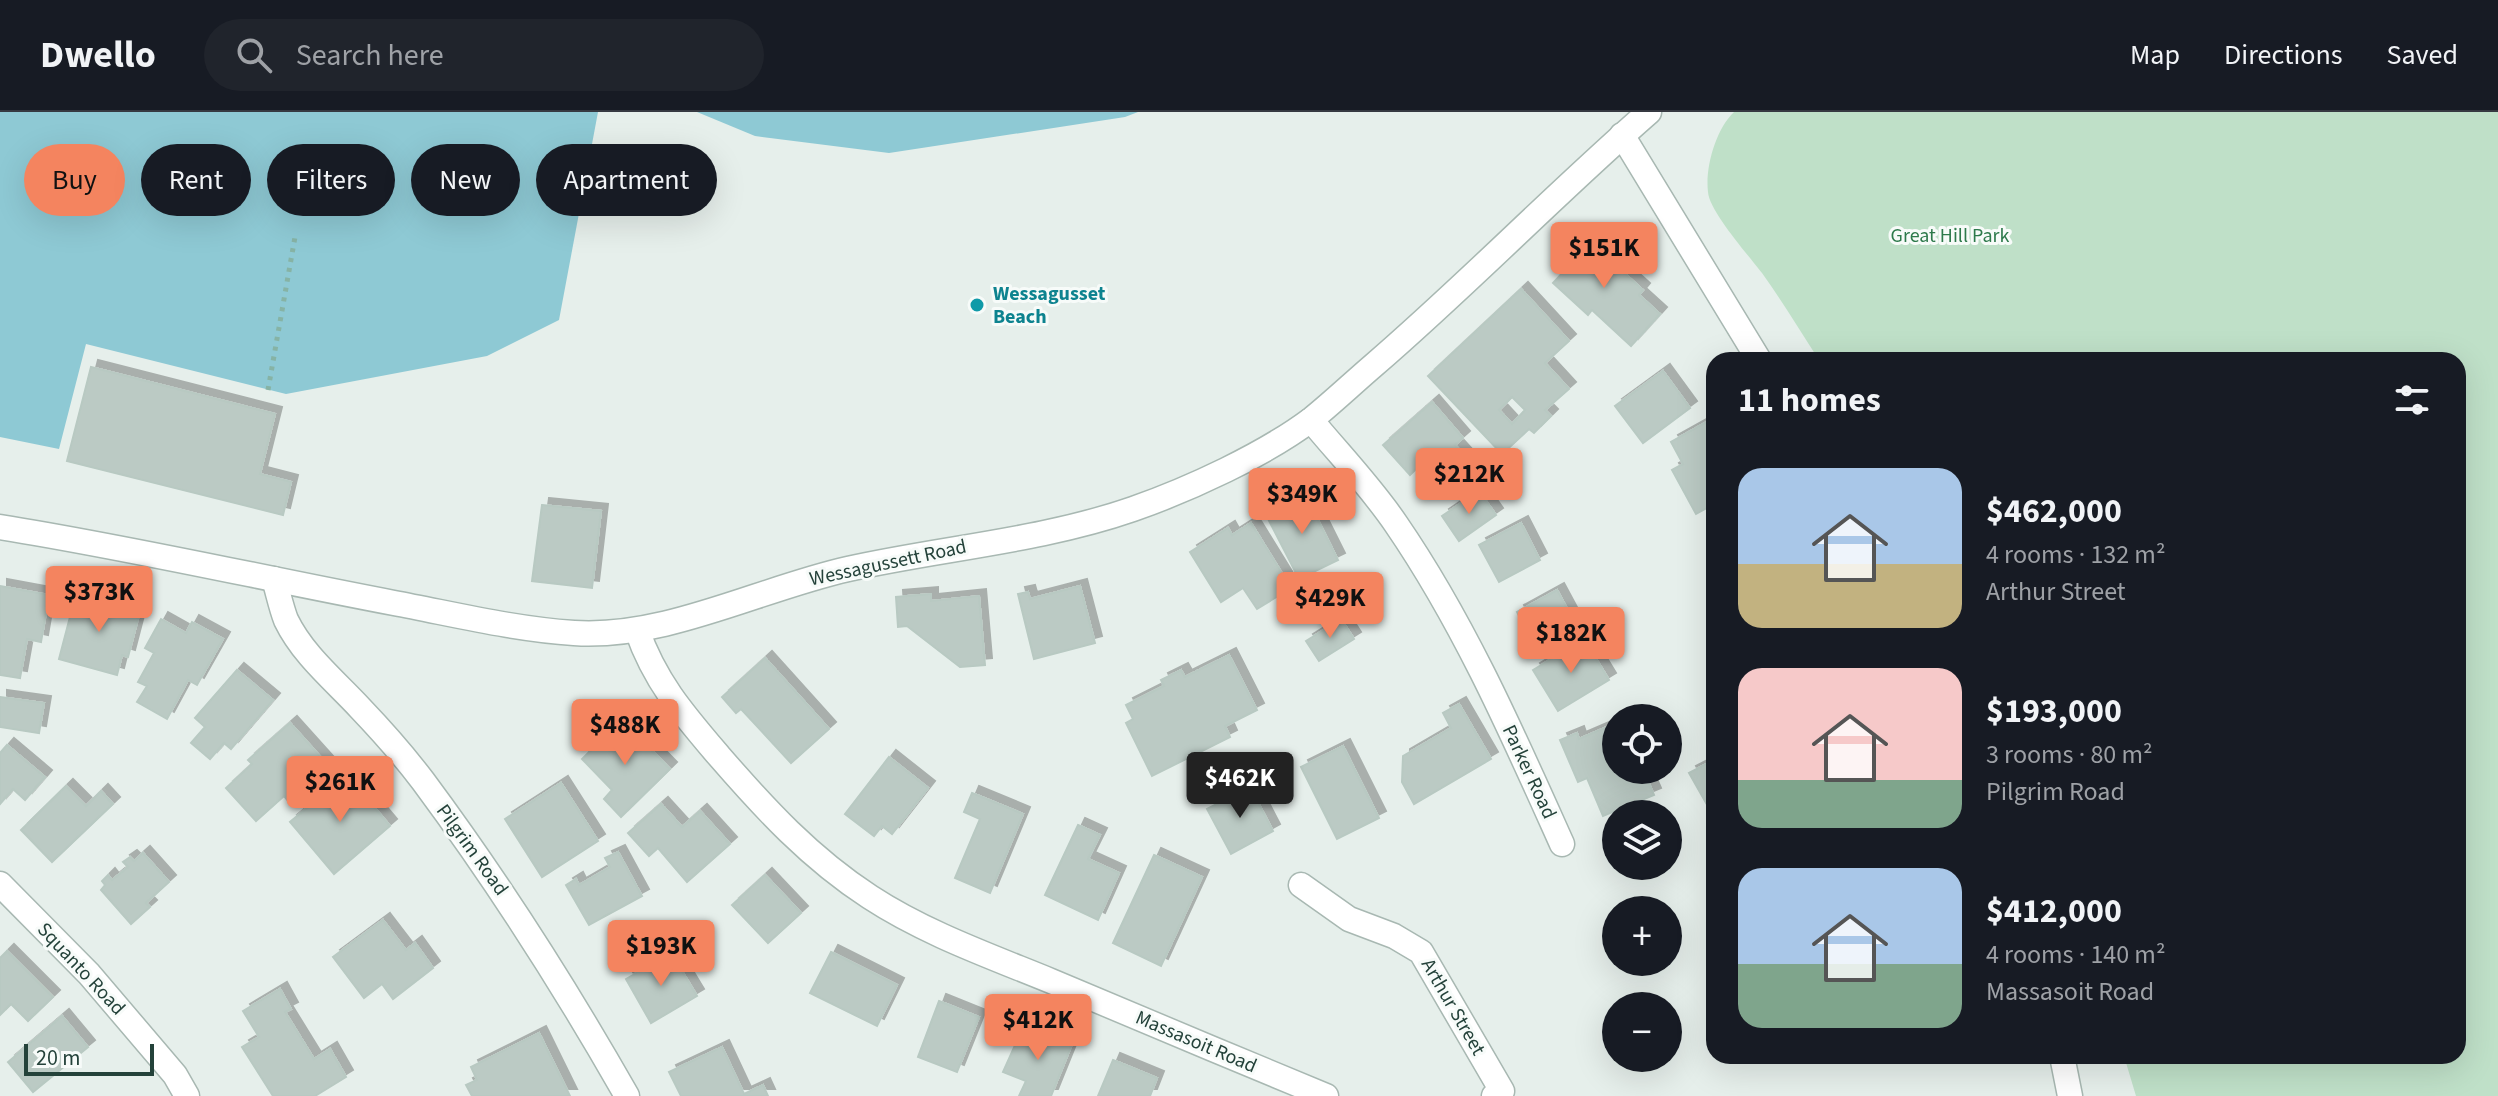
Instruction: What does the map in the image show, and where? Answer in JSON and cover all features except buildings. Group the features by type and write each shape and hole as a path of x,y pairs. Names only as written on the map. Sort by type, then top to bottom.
{"street":[{"name":"Wessagussett Road","path":"0,527 100,543 525,627 576,633 656,627 847,569 1044,532 1131,510 1185,488 1311,420 1411,333 1649,112"},
{"path":"1622,135 1754,352"},
{"name":"Parker Road","path":"1311,420 1395,521 1444,597 1516,742 1562,844"},
{"name":"Pilgrim Road","path":"274,579 286,619 296,637 421,778 505,894 574,1003 627,1096"},
{"name":"Massasoit Road","path":"637,630 654,673 671,700 761,806 796,841 869,896 906,919 1326,1096"},
{"name":"Squanto Road","path":"0,884 89,974 175,1075 187,1096"},
{"name":"Arthur Street","path":"1301,885 1349,919 1394,936 1421,952 1502,1091 1494,1096"},
{"path":"2064,1064 2070,1096"}],"path":[{"path":"268,390 295,237"}],"green space":[{"name":"Great Hill Park","path":"1734,112 2498,112 2498,1096 2136,1096 2126,1064 2466,1064 2466,352 1814,352 1710,200 1708,171 1713,149"}],"water":[{"path":"0,112 598,112 592,144 536,144 536,216 578,216 559,320 487,356 286,394 86,344 59,449 0,437"},
{"path":"697,112 1138,112 1125,117 889,153 755,136"}],"place":[{"name":"Wessagusset Beach","path":"977,305"}]}
